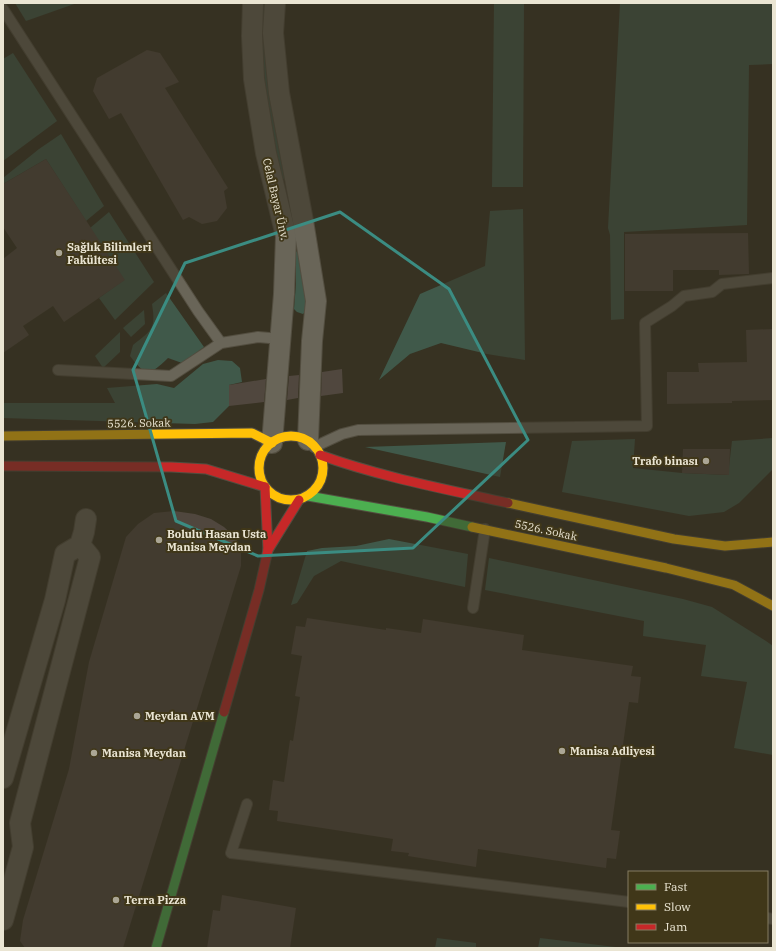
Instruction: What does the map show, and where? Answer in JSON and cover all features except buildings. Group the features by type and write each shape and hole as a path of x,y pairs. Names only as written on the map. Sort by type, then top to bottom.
{"street":[{"name":"Celal Bayar Ünv.","path":"254,3 252,36 254,79 266,153 286,236 284,294 272,443"},
{"name":"Celal Bayar Ünv.","path":"275,3 273,33 279,93 303,221 316,301 312,341 314,447"},
{"path":"280,339 312,341"},
{"name":"5526. Sokak","path":"3,436 252,433 272,443"},
{"path":"268,550 303,498 315,490 323,473 323,464 314,447 299,437 289,436 280,438 265,450 259,469 261,478 265,487 271,494 280,499 289,500 303,498"},
{"name":"5526. Sokak","path":"314,447 351,466 434,488 674,539 725,546 773,542"},
{"path":"3,466 171,467 206,469 265,487"},
{"path":"156,948 259,590 268,550 265,487"},
{"name":"5526. Sokak","path":"303,498 332,501 427,517 666,568 734,585 773,606"},
{"path":"3,778 55,600 65,554 80,545 86,519"},
{"path":"3,920 23,847 20,823 90,557 80,545"}],"lane":[{"path":"3,9 198,311 221,343"},
{"path":"314,447 342,434 358,430 647,426 645,323 672,306 684,296 712,292 722,284 773,278"},
{"path":"58,370 171,376 221,343 258,337 280,339"},
{"path":"473,608 485,529"},
{"path":"247,804 231,853 628,902"}],"highlighted area":[{"path":"340,212 449,289 528,440 413,548 258,556 176,521 133,370 185,263"}],"green space":[{"path":"15,3 77,3 26,21"},
{"path":"260,3 270,3 286,178 283,179 280,177 265,91"},
{"path":"494,3 524,3 523,187 492,187"},
{"path":"620,3 773,3 773,64 749,65 747,225 624,232 624,319 611,320 610,235 608,228"},
{"path":"13,53 57,121 3,161 3,59"},
{"path":"61,134 104,206 86,221 46,159 3,184 3,178 39,149"},
{"path":"523,209 525,360 487,354 441,343 410,354 379,380 420,294 485,266 490,211"},
{"path":"109,212 154,282 115,320 99,298 124,280 90,228"},
{"path":"298,250 301,252 307,308 303,314 294,309 296,252"},
{"path":"166,293 204,347 182,363 168,358 152,371 144,371 130,356 133,345 145,336 151,328 153,324 152,304"},
{"path":"144,310 145,324 131,337 123,328"},
{"path":"120,332 120,352 103,368 95,356"},
{"path":"218,360 232,361 240,368 242,382 229,385 229,406 213,422 195,424 3,418 3,403 115,403 107,388 157,384 174,388 203,364"},
{"path":"773,438 773,469 739,503 724,512 689,516 562,492 572,441 635,439 633,468 682,473 728,475 732,441"},
{"path":"506,442 500,477 365,447"},
{"path":"389,539 468,554 465,587 341,561 314,576 297,603 291,605 307,551 322,548 356,546"},
{"path":"489,558 683,599 712,607 766,641 773,646 773,755 734,748 747,682 701,676 706,645 643,636 644,621 485,590"},
{"path":"437,938 476,943 476,948 435,948"},
{"path":"540,938 624,948 538,948"}],"traffic: fast":[{"path":"308,496 427,517 472,527"},
{"path":"156,948 224,712"}],"traffic: slow":[{"path":"3,436 252,433 272,443"},
{"path":"291,436 309,441 314,445 318,450 323,468 318,486 314,491 309,495 291,500 273,495 268,491 264,486 259,468 264,450 268,445 273,441 291,436"},
{"path":"508,503 674,539 725,546 773,542"},
{"path":"472,527 666,568 734,585 773,606"}],"traffic: jam":[{"path":"320,455 366,470 508,503"},
{"path":"3,466 171,467 206,469 265,487"},
{"path":"265,487 268,550"},
{"path":"224,712 259,590 268,550 299,500"}],"place":[{"name":"Sağlık Bilimleri Fakültesi","path":"59,253"},
{"name":"Trafo binası","path":"706,461"},
{"name":"Bolulu Hasan Usta Manisa Meydan","path":"159,540"},
{"name":"Meydan AVM","path":"137,716"},
{"name":"Manisa Adliyesi","path":"562,751"},
{"name":"Manisa Meydan","path":"94,753"},
{"name":"Terra Pizza","path":"116,900"}]}
